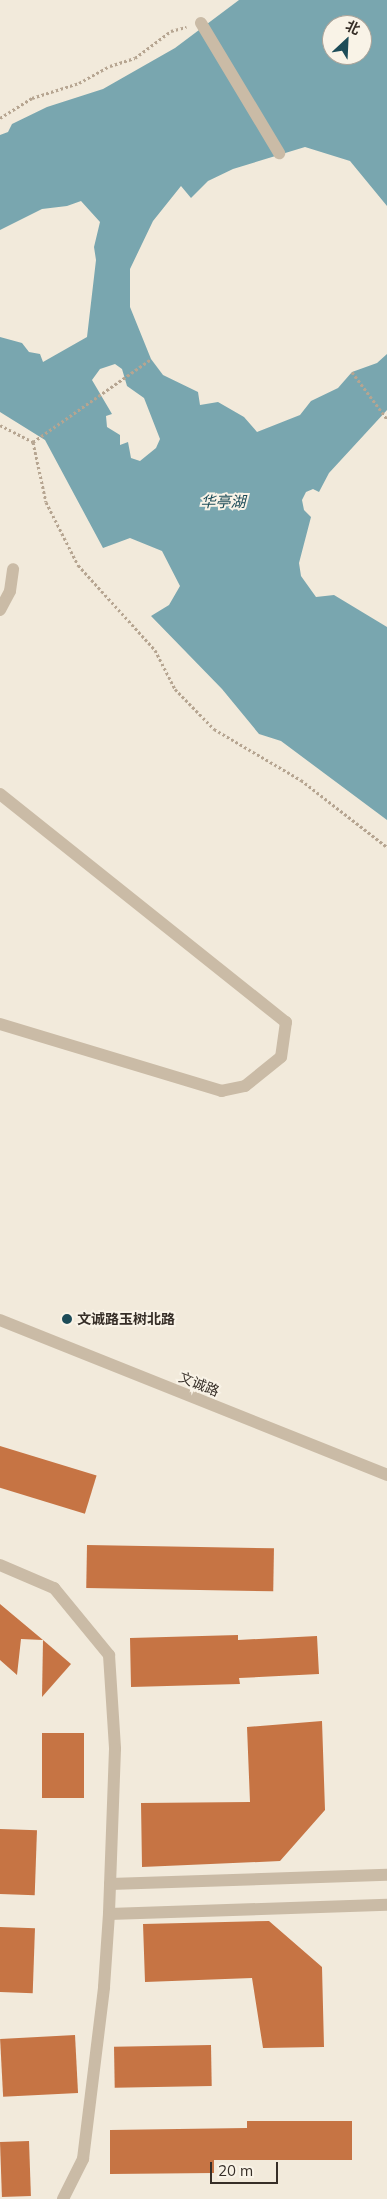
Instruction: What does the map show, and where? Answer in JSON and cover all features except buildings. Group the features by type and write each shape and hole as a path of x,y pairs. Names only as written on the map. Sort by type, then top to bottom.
{"street":[{"path":"201,23 279,153"},
{"path":"0,610 10,591 13,569"},
{"path":"0,794 286,1022 281,1057 245,1086 222,1091 0,1024"},
{"name":"文诚路","path":"0,1320 387,1475"},
{"path":"0,1565 54,1588 109,1655 115,1749 109,1914 104,1987 83,2159 63,2199"},
{"path":"110,1884 387,1875"},
{"path":"109,1914 387,1905"}],"path":[{"path":"0,118 32,98 79,83 110,66 135,58 171,31 201,23"},
{"path":"33,442 150,359"},
{"path":"352,372 387,419"},
{"path":"0,425 33,442"},
{"path":"33,442 46,502 78,565 155,650 175,689 214,729 301,780 387,847"}],"water":[{"name":"华亭湖","path":"239,0 387,0 387,206 350,161 305,147 233,169 208,181 191,198 181,186 153,221 130,269 130,307 151,359 163,375 198,392 200,405 218,402 244,417 257,432 300,415 311,401 338,388 352,372 377,363 387,354 387,410 329,473 319,492 313,489 306,492 302,500 304,510 311,517 299,563 301,576 316,597 334,595 387,627 387,820 281,741 259,734 222,689 151,616 169,605 180,586 162,551 130,538 103,548 45,440 0,412 0,337 22,343 29,352 40,354 43,362 87,337 96,260 94,247 100,222 81,201 67,206 42,209 0,230 0,135 8,132 12,124 47,107 103,89 175,48","holes":["115,364 122,369 127,386 144,398 160,439 156,448 140,461 131,458 128,442 120,445 120,435 107,427 106,416 112,414 92,380 100,369"]}],"place":[{"name":"文诚路玉树北路","path":"67,1319"}]}
